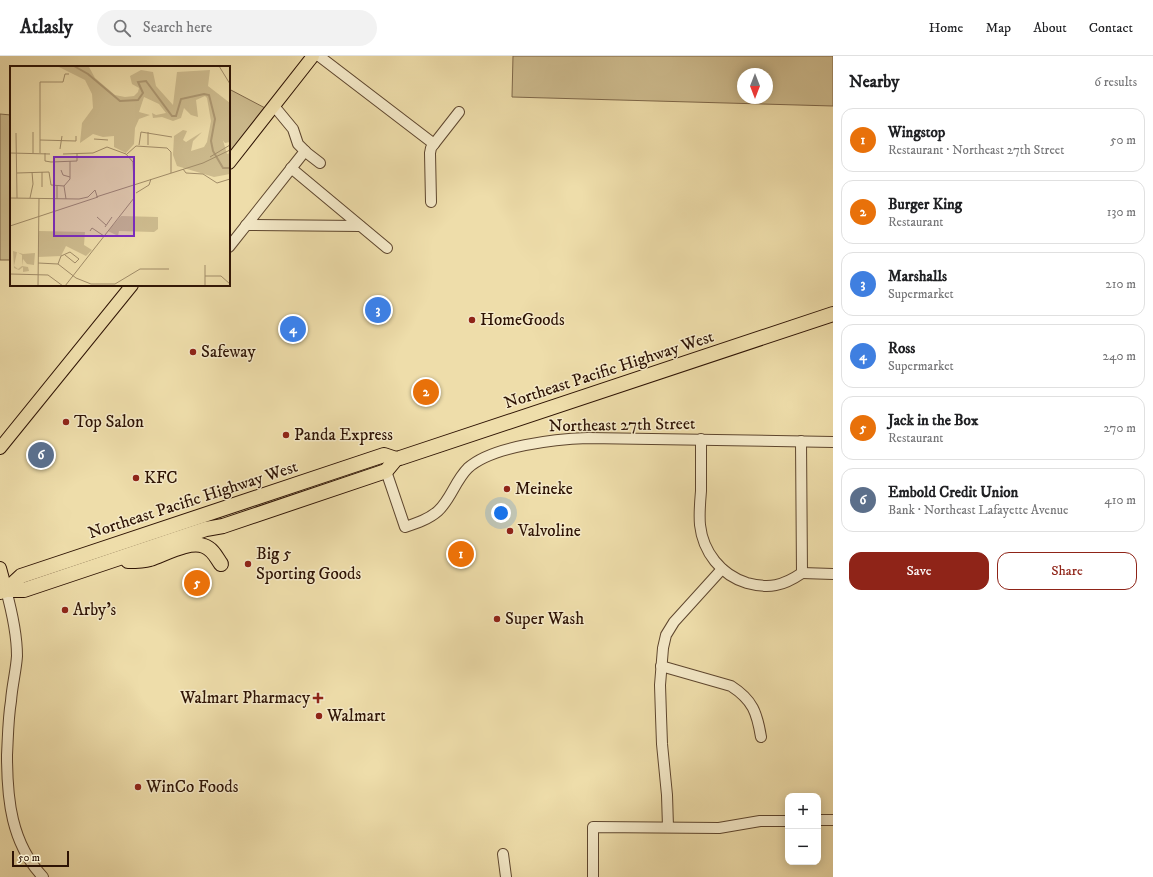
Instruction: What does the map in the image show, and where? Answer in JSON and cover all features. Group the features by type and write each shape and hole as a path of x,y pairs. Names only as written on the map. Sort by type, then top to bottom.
{"highway":[{"name":"Northeast Pacific Highway West","path":"3,591 21,576 212,512 384,455 396,460 833,314"},
{"path":"386,472 396,460"},
{"name":"Northeast Pacific Highway West","path":"3,591 24,590 206,529 223,526 386,472"},
{"path":"223,526 228,517 232,514 261,505 276,491"},
{"path":"124,557 137,546 207,521 212,512"},
{"path":"106,563 142,560 190,545 198,544 206,546 213,551 221,564"}],"main road":[{"path":"230,162 314,56"},
{"path":"0,448 131,286"},
{"path":"0,568 3,591"}],"street":[{"path":"319,56 434,144"},
{"path":"274,106 293,129 298,144 320,163"},
{"path":"431,202 430,153 434,144 459,112"},
{"path":"230,246 305,151"},
{"path":"291,168 388,248"},
{"path":"246,226 360,226"},
{"name":"Northeast 27th Street","path":"386,472 406,527 424,520 438,511 444,505 461,477 469,468 481,459 494,454 542,442 588,438 833,442"},
{"path":"701,439 700,524 703,540 709,554 722,569 740,581 758,586 776,585 790,581 802,573 833,574"},
{"path":"801,441 802,573"},
{"path":"668,827 661,716 662,648 666,635 674,622 722,569"},
{"path":"3,591 11,610 17,644 8,729 7,784 9,800 14,829 21,845 37,871 43,877"},
{"path":"661,666 731,686 739,691 756,713 761,737"},
{"path":"821,820 833,820"},
{"path":"593,877 593,827 719,828 760,821 785,821"},
{"path":"503,854 506,877"}],"shaded area":[{"path":"513,56 833,56 833,106 762,104 773,104 773,68 737,68 737,103 512,97"},
{"path":"230,90 267,109 230,152"},
{"path":"0,114 10,115 10,260 0,260"}],"place":[{"name":"Marshalls","path":"378,310"},
{"name":"HomeGoods","path":"472,320"},
{"name":"Ross","path":"293,329"},
{"name":"Safeway","path":"193,352"},
{"name":"Burger King","path":"426,392"},
{"name":"Top Salon","path":"66,422"},
{"name":"Panda Express","path":"286,435"},
{"name":"Embold Credit Union","path":"41,455"},
{"name":"KFC","path":"136,478"},
{"name":"Meineke","path":"507,489"},
{"name":"Valvoline","path":"510,531"},
{"name":"Wingstop","path":"461,554"},
{"name":"Big 5 Sporting Goods","path":"248,564"},
{"name":"Jack in the Box","path":"197,583"},
{"name":"Arby's","path":"65,610"},
{"name":"Super Wash","path":"497,619"},
{"name":"Walmart Pharmacy","path":"318,698"},
{"name":"Walmart","path":"319,716"},
{"name":"WinCo Foods","path":"138,787"}]}
